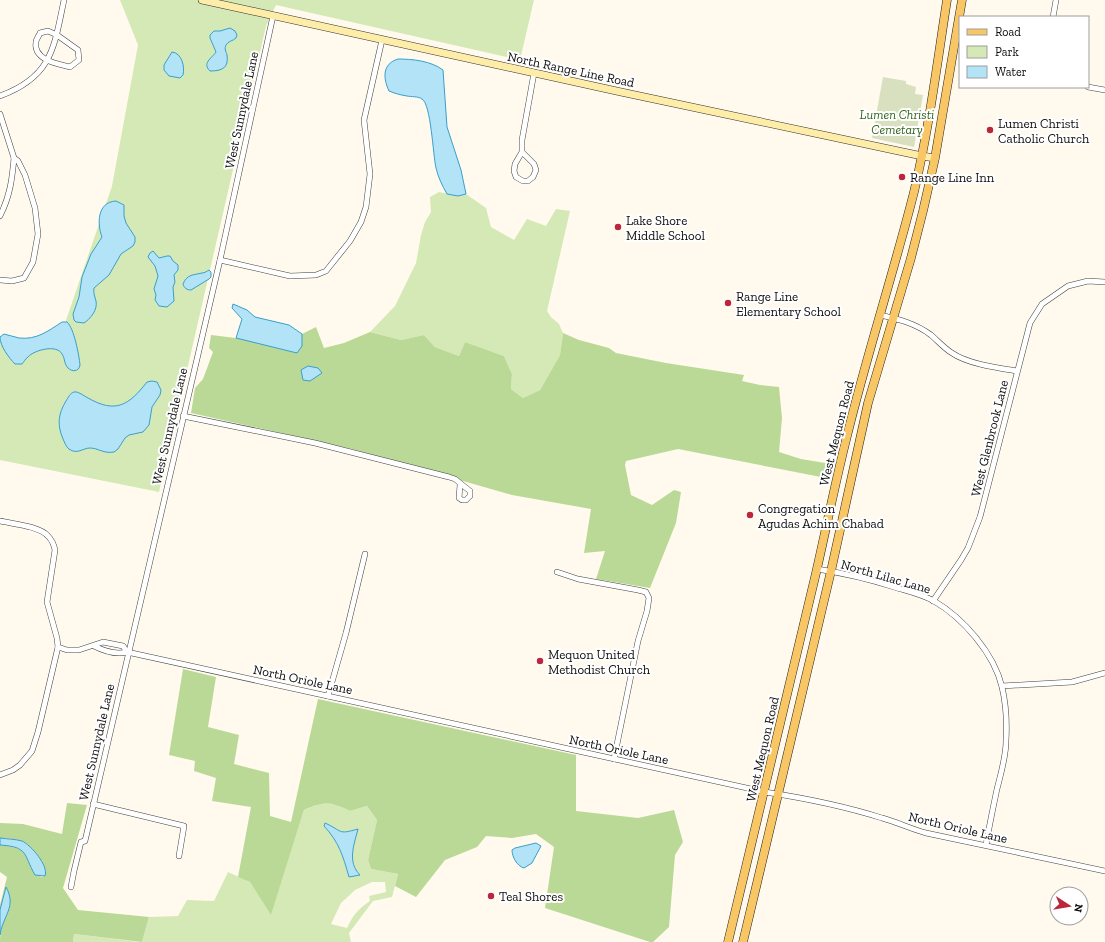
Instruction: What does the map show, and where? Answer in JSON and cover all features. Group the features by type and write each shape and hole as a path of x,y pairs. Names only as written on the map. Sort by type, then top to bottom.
{"main road":[{"name":"West Mequon Road","path":"728,942 817,569 835,486 856,401 901,240 922,156 947,0"},
{"name":"West Mequon Road","path":"959,16 962,0"},
{"name":"West Mequon Road","path":"743,942 831,571 868,403 918,235 935,158 959,18"}],"street":[{"path":"0,96 12,92 27,84 48,61 57,35 64,0"},
{"name":"North Range Line Road","path":"202,0 534,73 935,158"},
{"path":"1053,16 1056,0"},
{"name":"West Sunnydale Lane","path":"71,887 81,842 85,841 220,260 273,16"},
{"path":"48,31 57,35 78,50 79,60 70,67 48,61 38,52 36,43 40,33 48,31"},
{"path":"220,260 290,276 316,275 326,271 350,241 361,222 366,207 370,174 364,120 382,40"},
{"path":"522,152 534,164 536,170 533,177 528,181 523,181 516,177 514,171 515,164 522,152 522,140 534,73"},
{"path":"1089,87 1105,90"},
{"path":"0,114 14,158 9,194 0,216"},
{"path":"0,280 12,281 24,278 33,262 38,234 35,208 25,175 18,161 14,158"},
{"name":"West Glenbrook Lane","path":"933,601 964,554 980,517 986,499 1030,323 1042,304 1068,286 1088,281 1105,282"},
{"path":"880,315 905,321 917,326 931,335 952,354 996,368 1017,371"},
{"path":"183,416 315,443 449,477 455,479 460,485"},
{"path":"0,521 42,531 53,543 55,550 46,602 57,638 58,647 38,732 32,751 20,765 13,770 0,775"},
{"path":"328,696 346,634 365,554"},
{"name":"North Lilac Lane","path":"817,569 831,571 921,595 933,601 961,621 979,641 1002,686 1006,714 1006,743 1003,766 986,845"},
{"path":"557,572 578,579 646,592 649,598 635,656 614,759"},
{"name":"North Oriole Lane","path":"58,647 67,650 79,650 94,646 102,650 121,654 128,652 764,792 843,808 883,818 917,830 1105,871"},
{"path":"1002,686 1072,682 1105,673"},
{"path":"93,804 184,826 178,856"}],"green space":[{"path":"120,0 534,0 520,60 276,5 266,26 159,492 0,460 0,339 22,344 64,326 112,186 138,45"},
{"name":"Lumen Christi Cemetary","path":"883,77 906,81 906,84 916,87 915,94 923,95 914,147 872,138"},
{"path":"439,192 458,196 466,194 486,208 491,227 514,240 527,219 546,226 556,209 570,211 547,311 559,324 563,333 560,355 540,390 523,398 511,389 512,374 504,356 465,342 459,356 435,347 424,335 401,340 370,332 395,306 416,263 421,235 425,222 431,212 430,197"},
{"path":"316,327 324,348 344,343 370,332 401,340 424,335 435,347 459,356 465,342 504,356 512,374 511,389 523,398 540,390 560,355 563,333 579,340 609,348 616,353 666,363 744,375 742,381 779,387 782,418 779,452 801,459 831,464 826,478 678,449 626,461 625,465 631,495 652,505 674,490 681,492 676,523 650,588 596,579 605,551 584,553 591,509 512,495 352,449 191,413 195,388 203,379 213,352 209,348 211,335 302,346 302,334"},
{"path":"183,669 216,677 208,727 239,735 234,764 269,773 270,816 291,822 318,699 576,755 576,811 638,818 674,810 683,842 675,855 669,927 653,942 650,942 545,908 554,847 536,834 512,838 486,836 477,847 445,860 416,897 395,886 398,874 371,869 368,860 377,820 367,806 350,811 337,805 327,803 304,810 271,915 250,882 238,877 251,807 212,801 216,778 194,771 195,761 169,755"},
{"path":"325,802 335,804 350,811 367,806 377,820 368,860 371,869 398,874 392,897 373,901 349,933 351,942 142,942 149,917 178,916 187,900 214,901 228,872 250,882 271,914 304,810","holes":["325,823 341,833 358,829 353,847 353,859 356,870 360,875 349,877 340,850 324,826","372,882 385,882 386,892 369,896 370,901 356,913 351,919 347,928 331,924 341,903 355,890"]},
{"path":"67,803 87,805 63,888 78,910 149,917 142,942 74,934 73,942 0,942 4,921 9,908 2,903 0,910 7,877 0,872 0,845 22,850 41,877 45,876 46,872 42,862 26,843 8,838 0,838 0,823 23,824 62,834"},
{"path":"74,934 139,942 73,942"}],"water":[{"path":"230,28 235,31 237,35 236,38 225,46 227,55 226,66 218,70 210,71 207,63 216,52 210,35 214,31"},
{"path":"172,52 178,55 183,64 184,72 180,78 169,76 164,70 164,65"},
{"path":"398,59 422,61 433,64 443,70 447,127 461,170 466,194 458,196 447,194 440,181 436,168 430,120 425,103 419,97 402,95 389,91 385,72 389,64"},
{"path":"116,201 124,205 124,216 126,223 135,237 135,242 133,246 121,254 109,275 94,288 96,308 91,317 84,323 76,322 73,314 79,297 82,277 91,254 102,237 99,226 100,214 105,205"},
{"path":"153,251 159,258 170,256 178,265 178,270 174,275 174,301 167,307 159,306 155,300 156,295 154,289 158,276 155,266 148,257"},
{"path":"209,270 211,272 211,277 209,279 191,290 184,287 183,284 187,278"},
{"path":"233,304 247,310 255,317 289,325 302,334 302,346 297,353 236,338 242,319 232,308"},
{"path":"62,322 67,322 70,325 74,336 80,365 77,370 73,371 68,368 63,356 55,349 40,350 31,354 22,364 15,364 3,348 0,340 0,337 4,334 19,338 31,338 52,329"},
{"path":"308,366 318,368 322,373 310,381 303,380 301,370"},
{"path":"147,382 157,382 161,390 160,395 152,407 149,425 143,432 129,435 114,452 90,448 72,451 67,447 61,434 59,420 63,406 71,393 77,392 98,403 106,405 121,405 134,396"},
{"path":"325,823 343,832 358,829 353,847 353,859 356,870 360,875 349,877 340,850 324,826"},
{"path":"0,838 14,839 26,843 42,862 46,872 45,876 35,875 24,853 16,848 0,845"},
{"path":"536,843 541,846 532,863 524,868 521,867 515,861 512,850"},
{"path":"6,887 9,894 10,906 0,935 0,910"}],"place":[{"name":"Lumen Christi Catholic Church","path":"990,130"},
{"name":"Range Line Inn","path":"902,177"},
{"name":"Lake Shore Middle School","path":"618,227"},
{"name":"Range Line Elementary School","path":"728,303"},
{"name":"Congregation Agudas Achim Chabad","path":"750,515"},
{"name":"Mequon United Methodist Church","path":"540,661"},
{"name":"Teal Shores","path":"491,896"}]}
